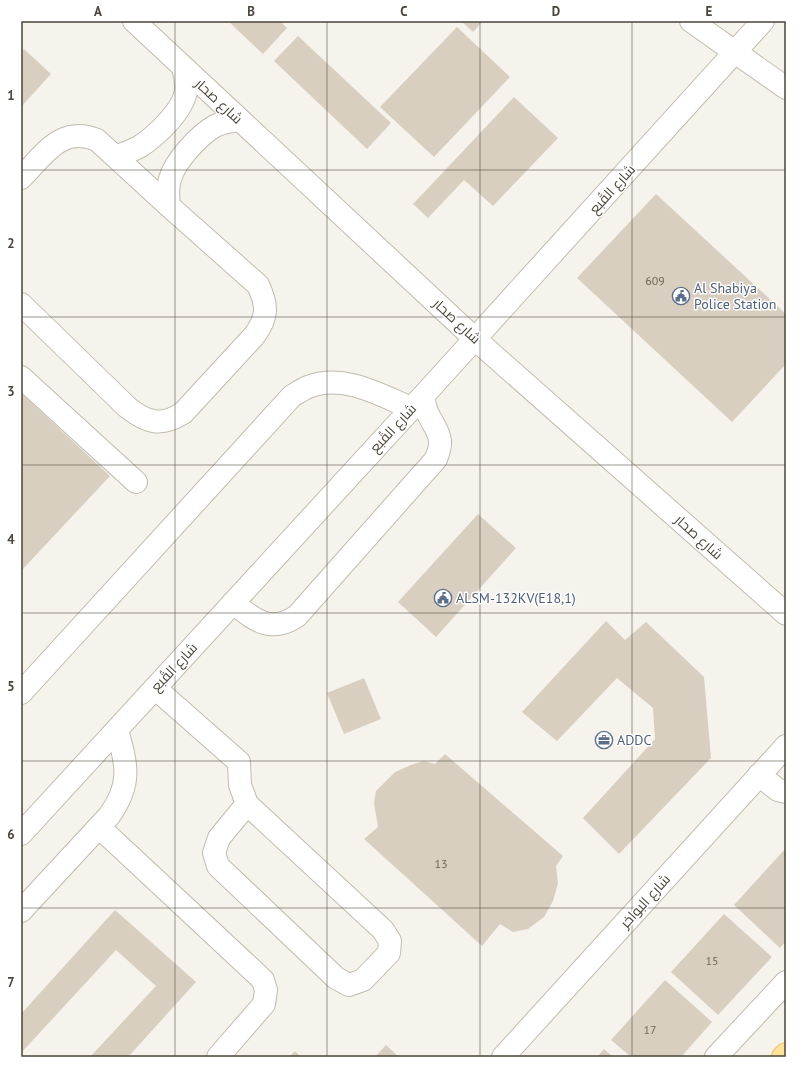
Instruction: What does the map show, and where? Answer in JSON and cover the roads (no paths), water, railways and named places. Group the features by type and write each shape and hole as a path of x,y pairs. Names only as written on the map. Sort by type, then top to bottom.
{"main road":[{"path":"783,1057 786,1054"}],"street":[{"name":"شارع صحار","path":"134,21 475,339 786,614"},
{"path":"692,21 786,88"},
{"name":"شارع القُبع","path":"21,834 475,339 763,21"},
{"path":"116,156 127,152 148,140 181,105 186,93 186,80 183,67"},
{"path":"169,206 168,186 174,167 205,132 227,121 239,120"},
{"path":"21,178 57,142 67,137 77,135 87,136 97,140 258,285 264,298 266,311 262,325 254,336 183,413 173,420 161,422 148,421 137,415 21,304"},
{"path":"21,377 136,482"},
{"path":"21,693 292,396 308,387 326,382 345,383 417,402 428,415 438,431 440,450 436,460 297,616 283,623 268,624 258,622 233,603"},
{"path":"155,688 239,762 240,785 247,804 383,930 390,941 389,953 363,980 349,985 336,978 218,866 214,853 219,838 247,804"},
{"path":"21,911 99,827 117,804 123,792 126,778 126,764 117,730"},
{"name":"شارع البواخر","path":"503,1057 786,746"},
{"path":"759,775 778,790 786,792"},
{"path":"99,827 263,980 266,990 264,1004 218,1057"},
{"path":"716,1057 786,982"}],"place":[{"name":"Al Shabiya Police Station","path":"681,296"},
{"name":"ALSM-132KV(E18,1)","path":"443,598"},
{"name":"ADDC","path":"604,740"}]}
